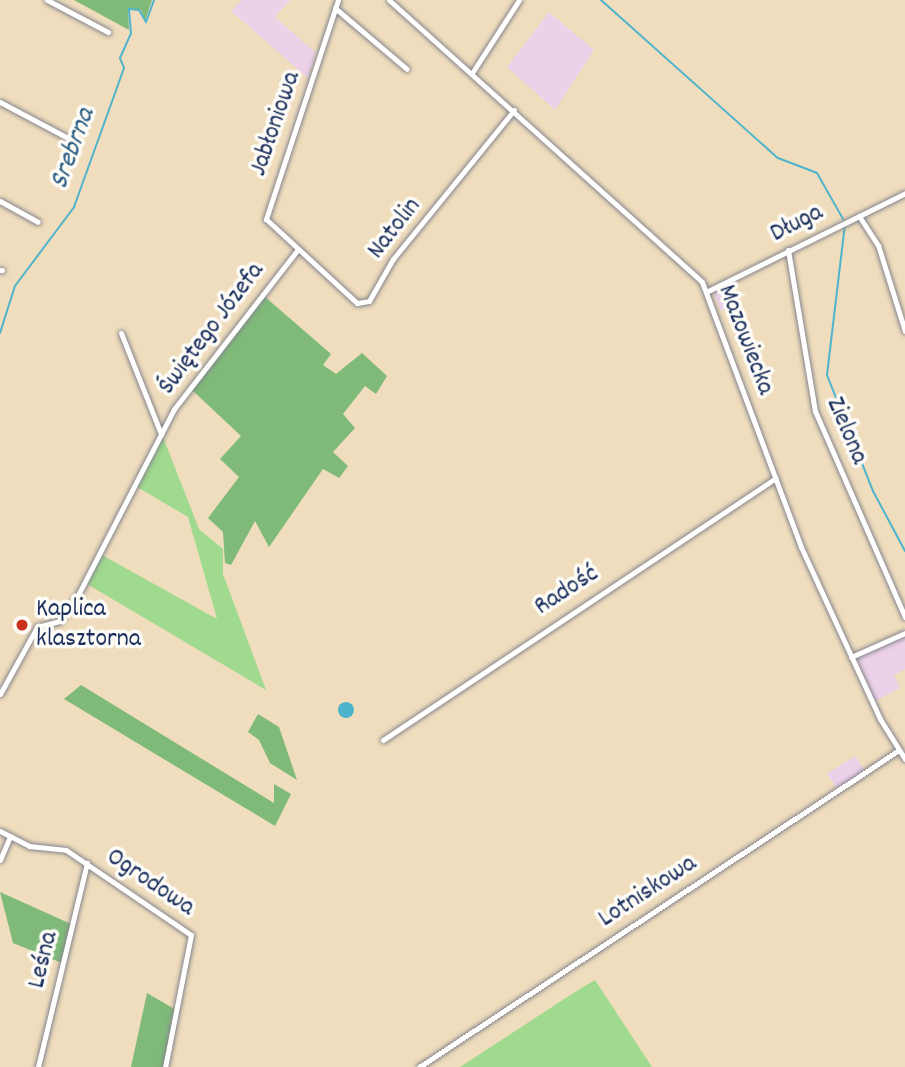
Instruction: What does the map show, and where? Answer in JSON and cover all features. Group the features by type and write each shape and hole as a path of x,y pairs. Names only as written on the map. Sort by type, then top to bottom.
{"street":[{"path":"47,0 107,32"},
{"name":"Jabłoniowa","path":"298,249 266,213 338,0"},
{"name":"Mazowiecka","path":"389,0 679,257 708,291 776,478 851,657 905,759"},
{"path":"472,73 519,0"},
{"path":"335,8 407,69"},
{"path":"0,102 70,139"},
{"name":"Natolin","path":"298,249 366,304 393,259 514,110"},
{"name":"Długa","path":"708,291 905,193"},
{"path":"0,201 38,222"},
{"path":"859,216 878,245 905,331"},
{"name":"Świętego Józefa","path":"0,694 37,627 59,621 78,595 161,434 298,249"},
{"name":"Zielona","path":"788,250 815,411 905,617"},
{"name":"Świętego Józefa","path":"121,333 161,434"},
{"name":"Radość","path":"383,740 776,478"},
{"path":"851,657 905,633"},
{"name":"Lotniskowa","path":"419,1067 899,750"},
{"name":"Ogrodowa","path":"0,831 10,836 64,849 193,937 165,1067"},
{"path":"0,860 10,836"},
{"name":"Leśna","path":"38,1067 87,863"}],"shaded area":[{"path":"242,0 290,0 275,17 316,53 308,78 231,11"},
{"path":"549,12 594,50 555,110 507,67"},
{"path":"729,282 739,302 721,311 713,290"},
{"path":"905,637 905,669 894,675 900,688 875,701 857,658"},
{"path":"855,756 865,770 837,788 827,774"}],"green space":[{"path":"74,0 152,0 145,21 141,10 128,8 129,30"},
{"path":"264,296 331,354 323,365 336,374 362,353 387,376 376,394 365,386 343,414 355,428 333,452 348,466 339,478 323,469 269,547 255,521 231,565 225,563 223,532 208,518 239,477 220,459 241,436 192,390"},
{"path":"163,437 199,529 223,549 223,574 266,690 87,584 102,555 217,619 188,517 137,487"},
{"path":"81,685 274,803 274,784 291,794 275,826 64,699"},
{"path":"258,714 279,727 297,780 270,763 259,740 248,732"},
{"path":"0,892 71,924 62,963 13,943"},
{"path":"595,980 652,1067 460,1067 575,992"},
{"path":"147,993 176,1010 163,1067 131,1067"}],"water":[{"path":"343,702 349,702 354,710 352,716 343,718 338,713 338,707"}],"waterway":[{"name":"Srebrna","path":"0,333 15,286 74,207 124,68 120,58 131,33 129,9 139,10 146,22 154,0"},
{"path":"601,0 778,158 817,173 843,219"},
{"path":"845,224 827,375 873,491 905,551"}],"place":[{"name":"Kaplica klasztorna","path":"22,625"}]}
